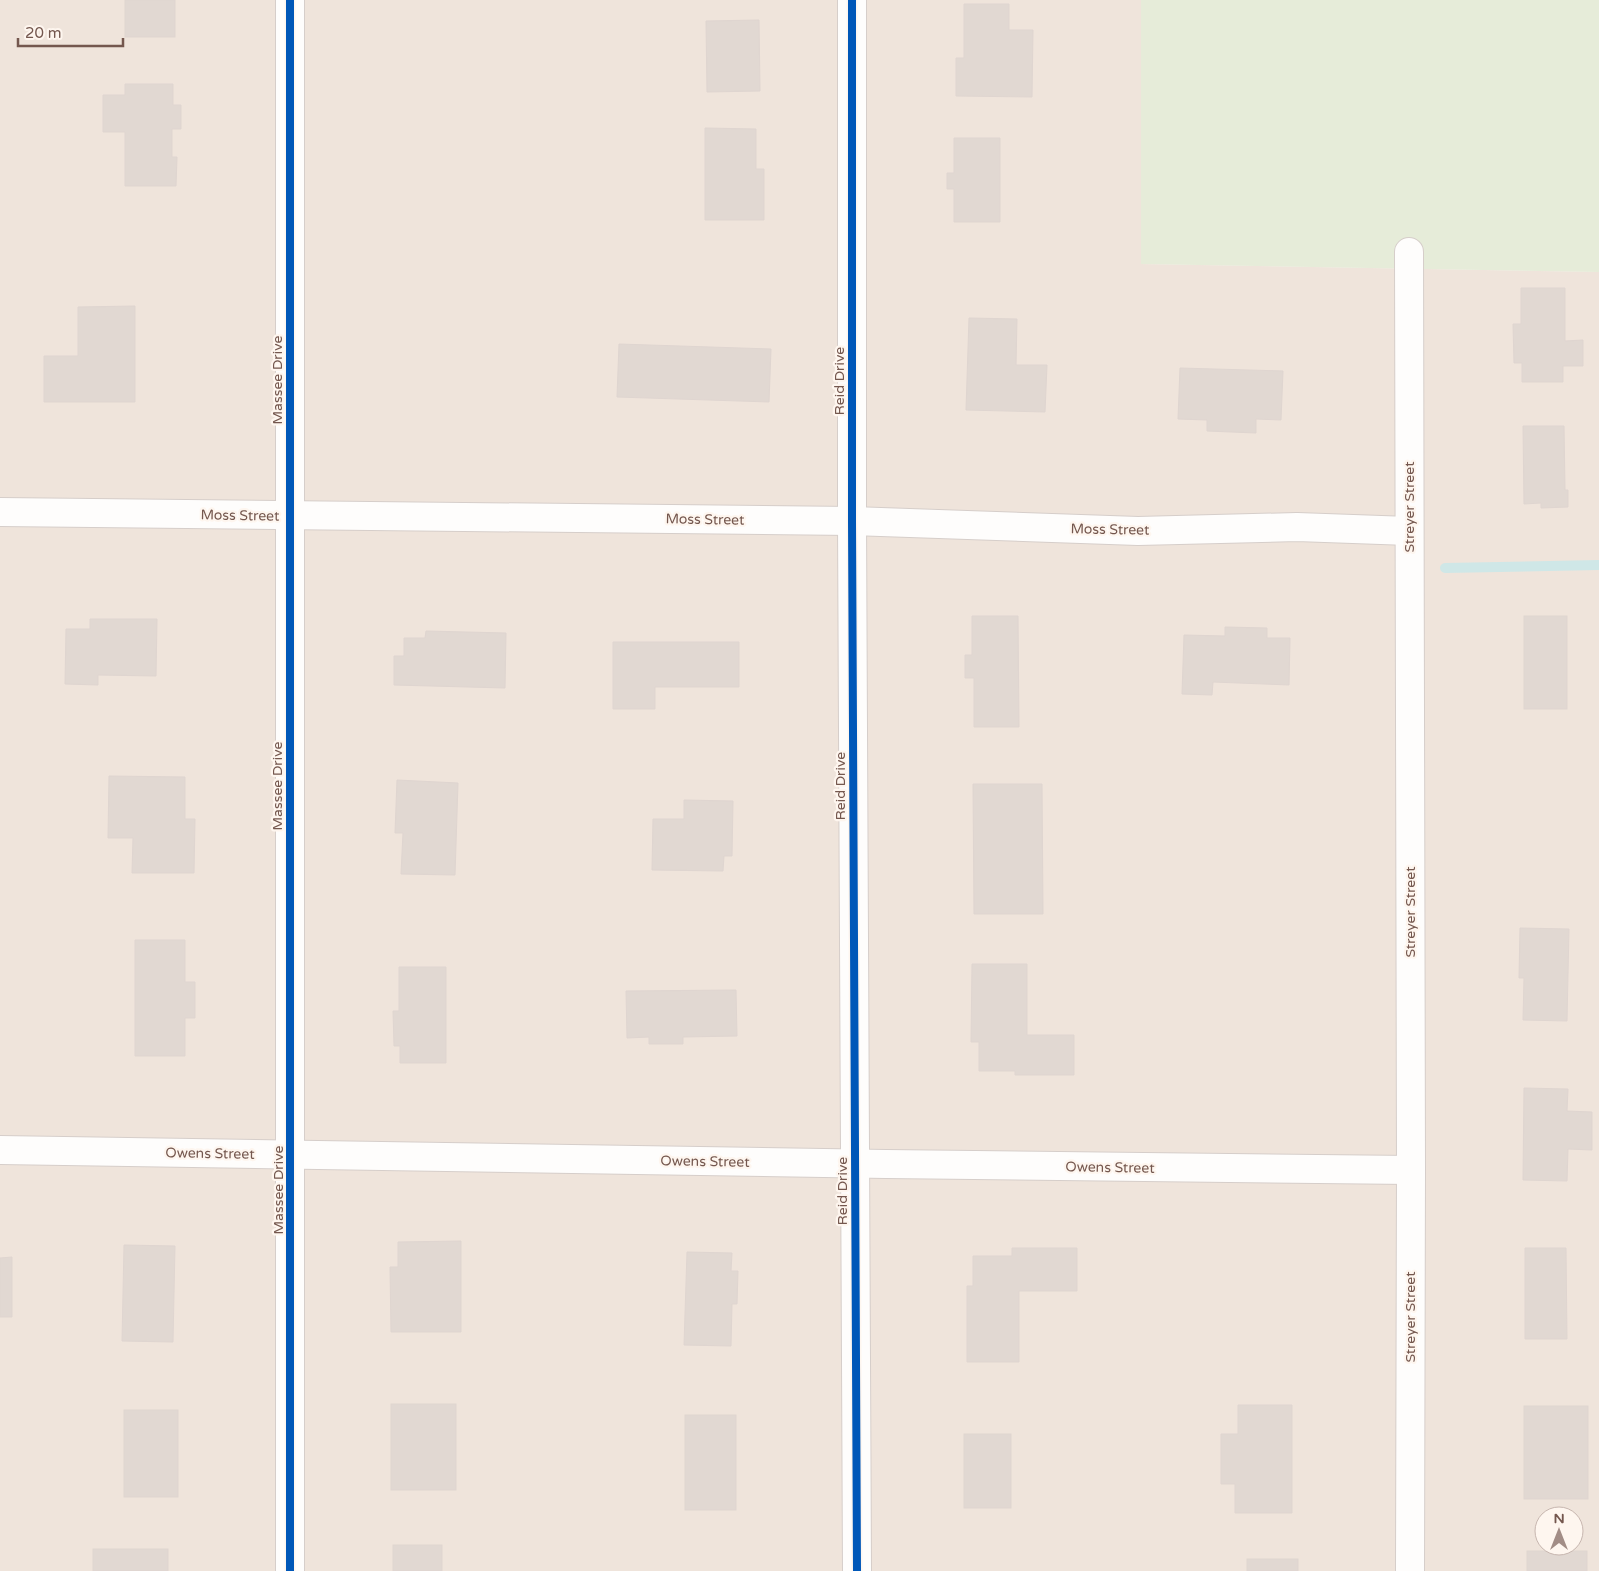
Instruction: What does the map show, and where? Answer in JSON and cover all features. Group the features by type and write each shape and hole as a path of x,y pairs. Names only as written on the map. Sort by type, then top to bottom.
{"street":[{"name":"Massee Drive","path":"290,0 290,1571"},
{"name":"Reid Drive","path":"852,0 854,1164 857,1571"},
{"name":"Streyer Street","path":"1409,252 1410,1571"},
{"name":"Moss Street","path":"0,512 852,521 1138,530 1297,527 1409,530"},
{"name":"Owens Street","path":"0,1150 854,1164 1411,1170"}],"shaded area":[{"path":"0,0 1141,0 1141,264 1599,272 1599,1571 0,1571"}],"green space":[{"path":"1141,0 1599,0 1599,272 1141,264"}],"building":[{"path":"125,0 175,0 175,37 125,37"},
{"path":"964,4 1009,4 1009,30 1033,30 1032,97 956,96 956,58 964,58"},
{"path":"759,20 760,91 707,92 706,21"},
{"path":"125,84 173,84 173,105 181,105 181,129 172,129 172,157 177,157 176,186 125,186 125,132 103,132 103,95 125,95"},
{"path":"705,128 756,129 756,169 764,169 764,220 705,220"},
{"path":"954,138 1000,138 1000,222 954,222 954,189 947,189 947,173 954,173"},
{"path":"1521,288 1565,288 1565,341 1583,340 1583,366 1563,366 1563,382 1522,382 1522,363 1514,363 1513,324 1521,324"},
{"path":"135,306 135,402 44,402 44,356 78,356 78,307"},
{"path":"969,318 1017,319 1016,365 1047,365 1045,412 966,410"},
{"path":"619,344 771,349 769,402 617,397"},
{"path":"1180,368 1283,371 1281,420 1256,419 1256,433 1207,431 1207,420 1178,419"},
{"path":"1523,426 1564,426 1565,490 1568,490 1568,507 1541,508 1541,503 1524,504"},
{"path":"972,616 1018,616 1019,727 974,727 974,678 965,678 965,655 972,655"},
{"path":"1524,616 1567,616 1567,709 1524,709"},
{"path":"90,619 157,619 156,676 98,675 98,685 65,684 66,629 90,629"},
{"path":"1225,627 1267,628 1267,638 1290,638 1289,685 1213,682 1212,695 1182,694 1184,635 1225,636"},
{"path":"426,631 506,633 505,688 394,685 394,656 404,656 404,638 425,638"},
{"path":"613,642 739,642 739,687 655,687 655,709 613,709"},
{"path":"109,776 185,777 185,819 195,819 194,873 132,873 133,838 108,838"},
{"path":"397,780 458,783 455,875 401,874 403,833 395,833"},
{"path":"973,784 1042,784 1043,914 974,914"},
{"path":"684,800 733,801 732,856 724,856 723,871 652,870 653,819 684,819"},
{"path":"1520,928 1569,929 1567,1021 1523,1020 1524,978 1519,978"},
{"path":"135,940 185,940 185,982 195,982 195,1018 185,1018 185,1056 135,1056"},
{"path":"972,964 1027,964 1027,1035 1074,1035 1074,1075 1015,1075 1015,1071 979,1071 979,1042 971,1042"},
{"path":"399,967 446,967 446,1063 400,1063 400,1046 394,1046 393,1011 399,1011"},
{"path":"736,990 737,1036 683,1037 683,1044 649,1044 649,1037 627,1038 626,991"},
{"path":"1524,1088 1568,1089 1567,1111 1592,1112 1592,1150 1568,1149 1567,1181 1523,1180"},
{"path":"461,1241 461,1332 391,1332 390,1267 398,1267 398,1242"},
{"path":"124,1245 175,1246 173,1342 122,1341"},
{"path":"1012,1248 1077,1248 1077,1291 1019,1291 1019,1362 967,1362 967,1286 973,1286 973,1256 1012,1256"},
{"path":"1525,1248 1566,1248 1567,1339 1525,1339"},
{"path":"687,1252 732,1253 731,1271 738,1271 737,1304 732,1304 731,1346 684,1345"},
{"path":"12,1257 12,1317 0,1317 0,1258"},
{"path":"391,1404 456,1404 456,1490 391,1490"},
{"path":"1238,1405 1292,1405 1292,1513 1235,1513 1235,1484 1221,1484 1221,1434 1238,1434"},
{"path":"1524,1406 1588,1406 1588,1499 1524,1499"},
{"path":"124,1410 178,1410 178,1497 124,1497"},
{"path":"685,1415 736,1415 736,1510 685,1510"},
{"path":"964,1434 1011,1434 1011,1508 964,1508"},
{"path":"393,1545 442,1545 442,1571 393,1571"},
{"path":"93,1549 168,1549 168,1571 93,1571"},
{"path":"1527,1551 1534,1551 1534,1556 1584,1556 1584,1551 1587,1551 1587,1571 1527,1571"},
{"path":"1247,1559 1298,1559 1298,1571 1247,1571"}],"waterway":[{"path":"1445,568 1599,565"}],"cycle path":[{"path":"290,0 290,1571"},
{"path":"852,0 852,521 857,1571"}]}
